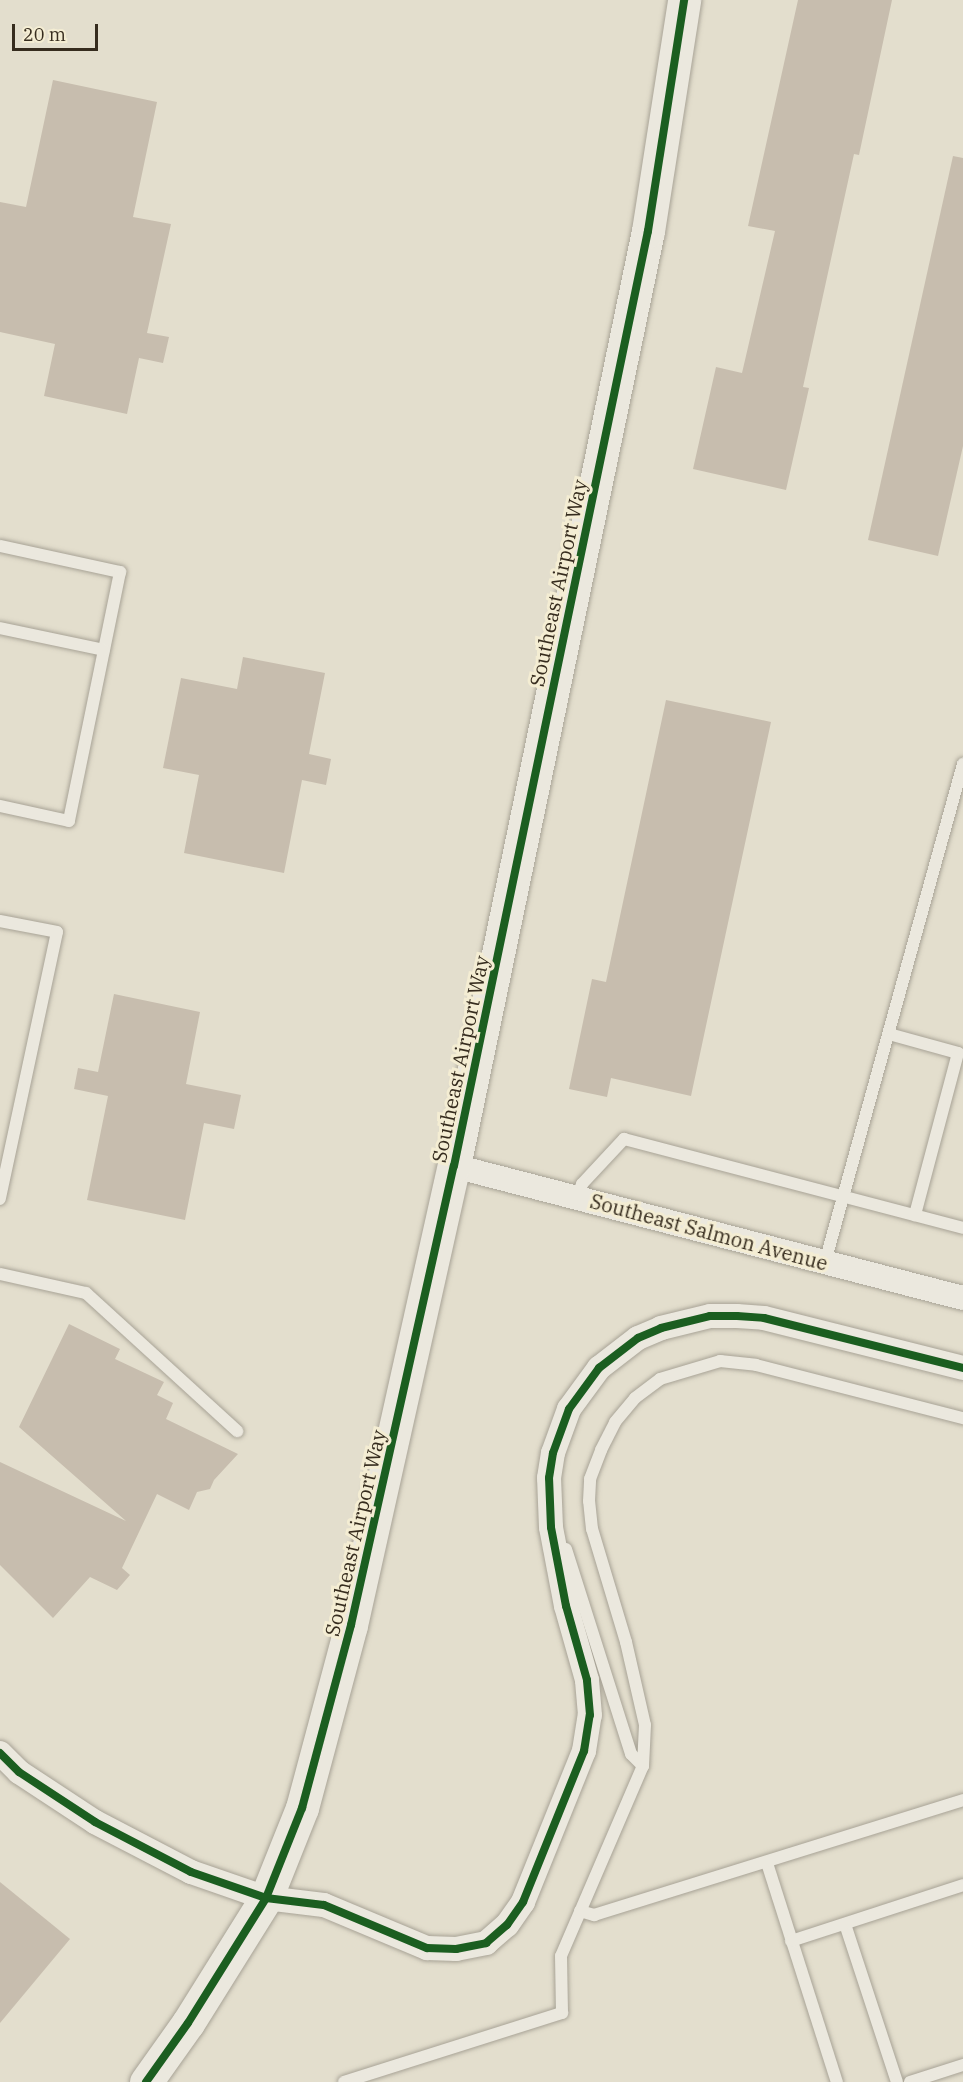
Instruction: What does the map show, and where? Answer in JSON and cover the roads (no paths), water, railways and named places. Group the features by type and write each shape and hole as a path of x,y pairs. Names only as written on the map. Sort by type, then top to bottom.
{"main road":[{"name":"Southeast Airport Way","path":"147,2082 188,2023 266,1898 302,1808 351,1625 454,1166 648,231 684,0"}],"street":[{"name":"Southeast Salmon Avenue","path":"454,1166 963,1298"},
{"path":"0,1753 19,1772 95,1822 190,1872 266,1898 324,1905 414,1944 442,1950 472,1947 486,1942 507,1925 530,1887 579,1769 588,1733 587,1680 566,1606 550,1527 549,1478 553,1453 569,1409 599,1368 638,1338 661,1328 710,1316 764,1318 963,1368"}],"lane":[{"path":"0,546 120,572 69,821 0,806"},
{"path":"0,628 104,650"},
{"path":"825,1262 963,764"},
{"path":"0,921 57,932 1,1191"},
{"path":"888,1034 958,1053 915,1215"},
{"path":"577,1198 582,1184 624,1140 963,1228"},
{"path":"0,1274 86,1293 237,1431"},
{"path":"344,2082 562,2013 561,1956 643,1766 645,1725 626,1642 592,1529 590,1501 590,1479 601,1450 615,1422 635,1398 660,1379 720,1361 756,1365 963,1418"},
{"path":"550,1527 561,1535 631,1754 643,1766"},
{"path":"580,1911 594,1915 767,1863 963,1800"},
{"path":"767,1863 837,2082"},
{"path":"791,1941 963,1885"},
{"path":"845,1923 897,2082"},
{"path":"910,2082 963,2065"}]}
